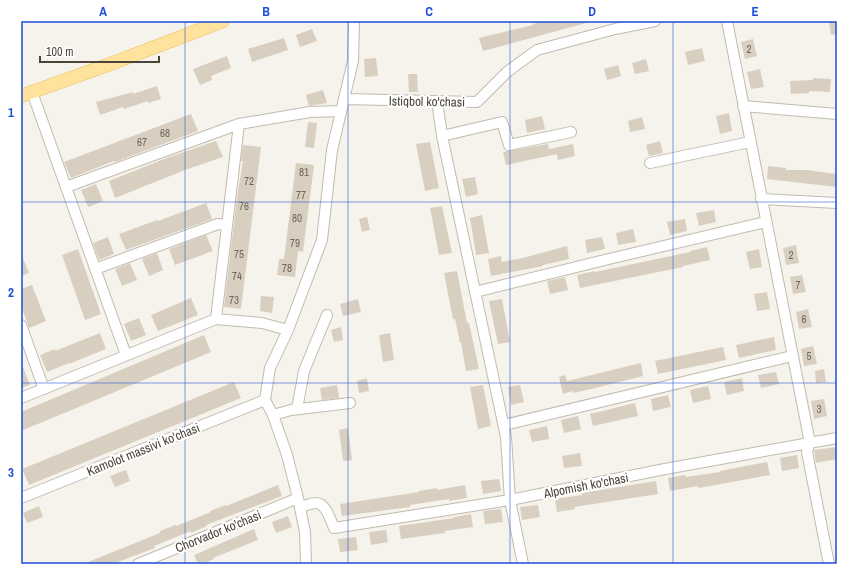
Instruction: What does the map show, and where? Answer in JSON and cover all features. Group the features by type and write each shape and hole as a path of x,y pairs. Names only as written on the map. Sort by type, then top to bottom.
{"main road":[{"path":"26,94 223,21"}],"street":[{"path":"350,403 286,411 265,400 270,368 288,330 322,240 332,150 353,61 354,21"},
{"name":"Istiqbol ko'chasi","path":"344,99 477,102 507,72 536,50 615,29 655,21"},
{"path":"727,21 765,222 810,443 807,452 829,564"},
{"path":"26,94 66,187 126,355"},
{"path":"437,101 442,136 504,425 510,500 523,564"},
{"path":"743,106 837,114"},
{"path":"66,187 239,124 310,112 341,111"},
{"path":"442,136 502,122 510,145 571,132"},
{"path":"216,319 239,124"},
{"path":"650,163 750,142"},
{"path":"761,199 837,203"},
{"path":"475,292 765,222"},
{"path":"96,269 218,224 227,225"},
{"path":"306,564 306,503 287,455 286,411 304,371 326,315"},
{"path":"21,398 216,319 262,323 288,330"},
{"path":"21,325 44,389"},
{"path":"504,425 792,356"},
{"name":"Kamolot massivi ko'chasi","path":"21,498 265,400"},
{"name":"Alpomish ko'chasi","path":"306,503 322,505 328,513 334,528 510,500 665,469 837,438"},
{"name":"Chorvador ko'chasi","path":"138,564 306,503"}],"building":[{"path":"544,21 585,21 586,23 483,51 479,38"},
{"path":"837,21 837,34 831,35 829,22"},
{"path":"312,29 317,41 300,47 296,35"},
{"path":"284,38 288,50 252,62 248,49"},
{"path":"753,39 757,56 745,59 741,42"},
{"path":"702,48 705,61 688,65 685,52"},
{"path":"227,56 231,68 211,76 212,80 200,85 193,69"},
{"path":"376,58 378,76 365,77 364,59"},
{"path":"646,59 649,71 635,74 632,63"},
{"path":"618,65 621,76 607,80 604,69"},
{"path":"760,69 764,87 751,89 747,72"},
{"path":"408,74 417,74 418,92 409,92"},
{"path":"813,78 831,79 830,92 809,91 809,93 791,94 790,81 813,80"},
{"path":"157,86 161,99 148,103 148,101 124,109 123,107 100,115 96,102 133,92 133,94"},
{"path":"323,90 327,103 309,106 306,95"},
{"path":"729,113 732,131 720,134 716,116"},
{"path":"191,114 198,131 71,178 64,162"},
{"path":"542,116 545,129 527,133 525,120"},
{"path":"642,117 645,129 630,132 628,121"},
{"path":"308,122 317,123 314,148 305,147"},
{"path":"216,141 223,157 185,170 115,198 109,181 169,157"},
{"path":"660,141 663,153 649,156 646,145"},
{"path":"430,142 439,188 425,191 416,144"},
{"path":"548,144 549,149 573,144 575,156 558,160 557,154 506,165 503,152"},
{"path":"243,145 261,147 241,309 224,307 237,197 243,161 241,161"},
{"path":"296,163 314,165 303,252 298,251 295,277 277,275 279,259 284,259"},
{"path":"768,166 786,168 786,170 806,170 837,174 837,187 767,179"},
{"path":"475,177 478,194 466,197 462,179"},
{"path":"96,184 103,201 88,207 81,190"},
{"path":"206,203 212,219 126,250 119,234"},
{"path":"442,206 452,253 439,255 430,208"},
{"path":"714,210 716,222 699,226 696,213"},
{"path":"482,215 489,253 476,255 470,218"},
{"path":"367,217 370,230 362,232 359,219"},
{"path":"685,219 687,231 670,235 667,222"},
{"path":"633,229 636,242 618,245 616,233"},
{"path":"206,235 213,251 175,265 169,249"},
{"path":"108,237 114,254 99,260 93,243"},
{"path":"602,237 605,249 587,253 585,240"},
{"path":"796,245 799,263 786,265 783,248"},
{"path":"567,246 569,259 543,266 491,276 488,259 501,256 502,262"},
{"path":"707,247 710,260 580,288 577,275 690,252"},
{"path":"78,249 101,314 85,320 62,255"},
{"path":"759,249 762,267 750,269 746,252"},
{"path":"21,253 29,273 21,276"},
{"path":"157,253 163,270 149,276 142,259"},
{"path":"130,263 137,280 122,286 115,269"},
{"path":"457,271 467,323 469,323 479,369 466,371 461,342 460,343 455,319 453,319 444,273"},
{"path":"802,275 806,292 793,294 790,277"},
{"path":"565,277 568,290 550,294 547,281"},
{"path":"32,285 46,321 29,328 21,305 21,289"},
{"path":"767,292 770,309 757,311 754,294"},
{"path":"261,296 274,297 272,313 260,311"},
{"path":"191,298 198,315 158,331 151,315"},
{"path":"358,299 361,312 343,316 340,304"},
{"path":"502,299 510,342 498,344 489,301"},
{"path":"808,309 812,327 799,329 796,312"},
{"path":"139,318 146,335 131,341 124,324"},
{"path":"341,327 343,340 334,342 331,330"},
{"path":"100,333 106,349 47,372 40,355 55,349 55,351"},
{"path":"390,333 394,360 383,362 379,335"},
{"path":"204,335 211,352 21,431 21,412"},
{"path":"774,337 776,350 739,358 736,345"},
{"path":"813,346 817,364 804,366 801,349"},
{"path":"723,347 726,360 658,374 655,361"},
{"path":"21,362 30,385 21,388"},
{"path":"641,363 643,376 591,389 563,394 559,377 565,375 567,381"},
{"path":"824,369 826,382 816,383 815,371"},
{"path":"776,372 779,384 761,388 758,375"},
{"path":"367,378 369,391 359,393 357,381"},
{"path":"742,378 744,391 727,395 724,382"},
{"path":"234,382 241,398 29,485 22,469"},
{"path":"337,385 339,398 322,400 320,388"},
{"path":"483,385 491,426 478,429 470,387"},
{"path":"520,385 524,402 511,405 508,387"},
{"path":"708,386 711,399 693,403 690,390"},
{"path":"668,395 671,407 653,411 651,399"},
{"path":"824,399 827,416 814,419 811,401"},
{"path":"635,403 638,416 593,426 590,414"},
{"path":"578,416 581,429 564,433 561,420"},
{"path":"547,426 549,439 532,442 529,430"},
{"path":"348,428 352,460 343,461 339,430"},
{"path":"837,447 837,459 816,463 814,450"},
{"path":"580,453 582,466 564,468 562,456"},
{"path":"797,455 799,468 782,471 780,458"},
{"path":"767,462 770,475 698,488 698,486 670,491 668,478 720,472"},
{"path":"126,470 130,481 115,487 110,476"},
{"path":"499,479 501,491 483,494 481,481"},
{"path":"656,481 658,494 574,507 575,509 557,512 555,499"},
{"path":"278,485 282,496 206,525 207,526 191,533 191,531 154,546 155,548 115,563 116,564 83,564 160,533 160,531"},
{"path":"465,485 467,498 449,501 449,499 410,505 410,507 342,516 340,504 437,488 437,490"},
{"path":"538,505 540,517 522,520 520,507"},
{"path":"39,506 43,517 27,523 23,513"},
{"path":"501,509 503,522 485,524 483,511"},
{"path":"471,514 473,527 445,531 445,533 401,539 399,526"},
{"path":"288,516 292,527 276,533 272,522"},
{"path":"254,529 258,540 202,564 198,564 194,555"},
{"path":"386,530 388,542 371,545 369,532"},
{"path":"356,537 358,550 340,552 338,539"}]}
